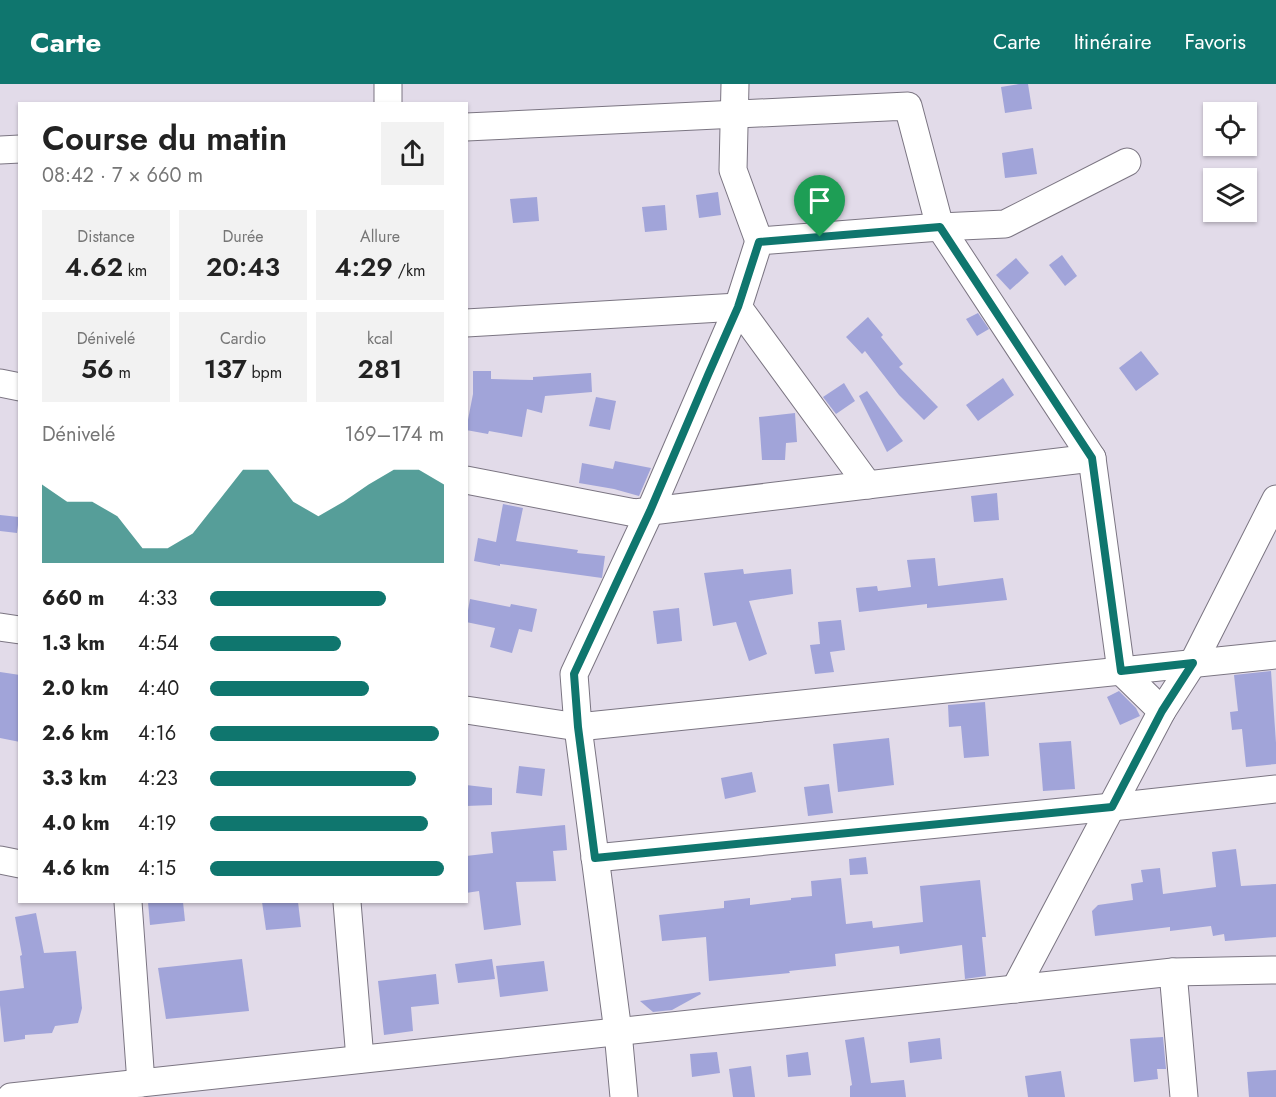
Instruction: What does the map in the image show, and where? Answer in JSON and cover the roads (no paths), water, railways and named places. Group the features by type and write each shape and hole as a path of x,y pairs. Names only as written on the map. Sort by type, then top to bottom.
{"street":[{"path":"388,84 388,102"},
{"path":"624,1097 618,1032 578,727 574,674 650,511 738,307 759,242 733,170 735,84"},
{"path":"468,127 734,114 913,95 940,227 1092,458 1121,671 1162,711"},
{"path":"0,150 18,149"},
{"path":"759,242 1005,224 1127,162"},
{"path":"468,323 738,307"},
{"path":"738,307 868,485"},
{"path":"0,383 18,387"},
{"path":"468,480 635,513 1092,458"},
{"path":"1016,989 1162,711 1193,663 1276,499"},
{"path":"0,627 18,630"},
{"path":"468,710 578,727 1276,655"},
{"path":"595,858 1276,789"},
{"path":"0,860 18,864"},
{"path":"128,903 141,1083"},
{"path":"347,903 360,1059"},
{"path":"11,1097 1173,972 1276,970"},
{"path":"1173,972 1184,1097"}]}
